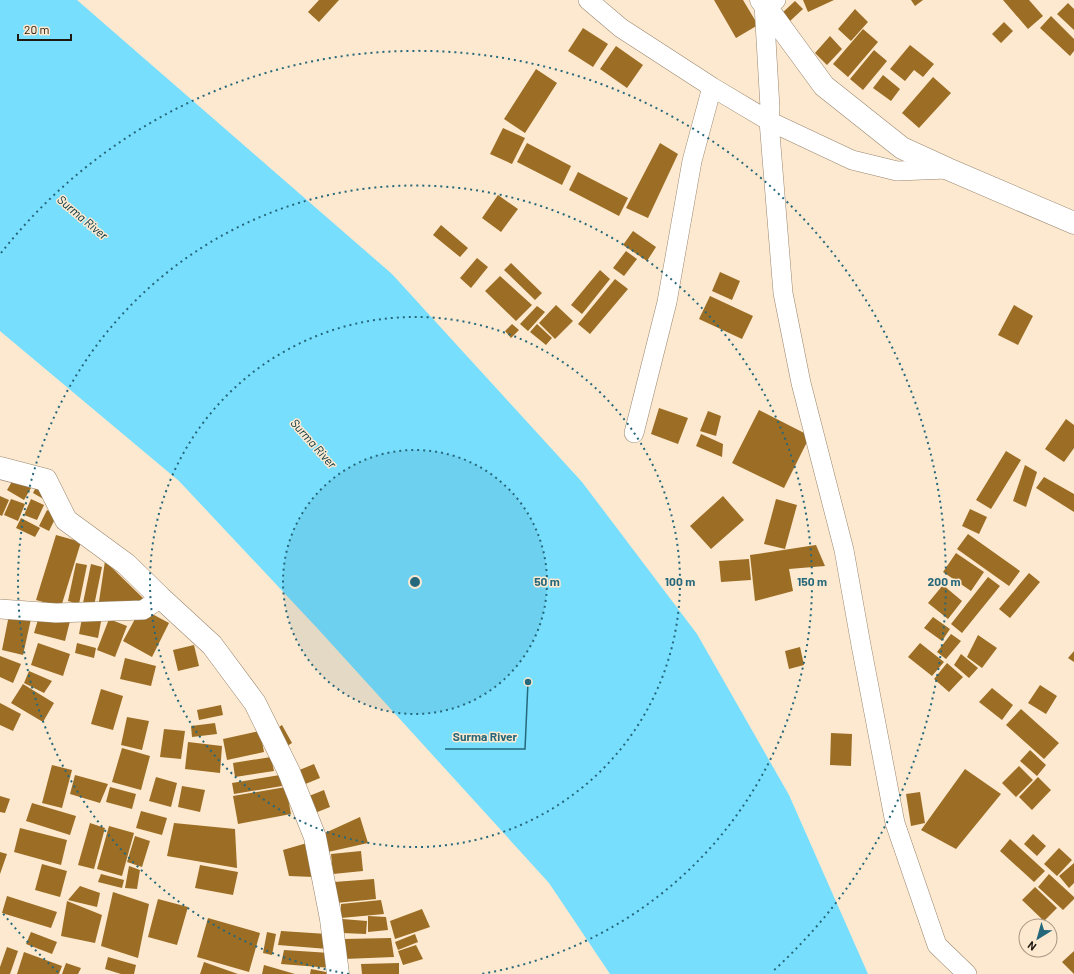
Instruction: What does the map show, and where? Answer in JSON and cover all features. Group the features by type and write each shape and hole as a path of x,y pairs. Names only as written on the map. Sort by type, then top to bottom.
{"street":[{"path":"588,0 621,28 712,87 769,121 852,160 896,171 948,170"},
{"path":"767,2 770,108 769,121 783,293 801,383 844,550 895,823 937,945 967,974"},
{"path":"767,2 824,86 902,148 948,170 1074,224"},
{"path":"634,434 667,302 692,161 712,87"},
{"path":"0,468 46,480 66,520 126,564 212,645 254,703 289,772 314,837 331,919 338,974"},
{"path":"0,609 56,614 143,610 161,598"}],"water":[{"path":"0,0 77,0 392,274 582,482 697,634 789,795 868,974 610,974 549,883 318,629 179,481 0,331"}],"building":[{"path":"319,0 339,0 319,22 308,12"},
{"path":"714,0 743,0 758,25 736,38"},
{"path":"803,0 834,0 808,12"},
{"path":"911,0 923,0 915,6"},
{"path":"1003,0 1029,0 1043,16 1028,29"},
{"path":"795,1 803,9 789,22 781,14"},
{"path":"1068,3 1074,9 1074,30 1057,14"},
{"path":"855,9 868,22 851,41 838,29"},
{"path":"1051,16 1074,39 1074,51 1070,56 1040,28"},
{"path":"1004,22 1013,31 1001,43 992,34"},
{"path":"583,28 608,44 593,67 568,51"},
{"path":"863,29 878,42 848,77 833,64"},
{"path":"830,36 842,49 827,65 815,53"},
{"path":"910,45 934,64 923,77 914,70 905,81 890,69"},
{"path":"616,46 643,65 627,88 600,69"},
{"path":"874,50 887,61 863,90 850,79"},
{"path":"536,69 557,83 525,133 504,119"},
{"path":"883,75 900,89 891,101 873,88"},
{"path":"933,77 951,93 919,128 902,113"},
{"path":"503,128 525,138 512,164 490,154"},
{"path":"527,143 571,166 562,185 517,162"},
{"path":"660,143 678,154 648,218 626,208"},
{"path":"578,172 628,198 619,216 569,190"},
{"path":"498,195 518,209 501,232 482,218"},
{"path":"441,225 468,248 460,257 433,235"},
{"path":"633,231 656,247 647,261 623,245"},
{"path":"626,251 637,259 624,276 613,268"},
{"path":"477,258 488,267 471,288 460,278"},
{"path":"511,263 542,293 535,300 504,270"},
{"path":"600,270 610,279 582,314 571,305"},
{"path":"720,272 740,281 732,300 712,291"},
{"path":"500,276 532,305 516,321 485,291"},
{"path":"615,279 628,289 590,334 578,324"},
{"path":"710,296 753,316 742,339 699,319"},
{"path":"556,305 573,321 555,339 539,323"},
{"path":"1014,305 1033,316 1018,345 998,335"},
{"path":"537,306 545,312 528,331 520,324"},
{"path":"512,324 519,330 511,338 505,331"},
{"path":"537,324 552,338 546,345 530,332"},
{"path":"659,408 688,418 678,444 651,434"},
{"path":"759,410 810,436 784,488 732,463"},
{"path":"708,411 721,416 716,436 700,431"},
{"path":"1066,419 1074,425 1074,448 1064,462 1045,449"},
{"path":"701,434 723,444 722,457 696,446"},
{"path":"1006,451 1021,460 991,509 976,500"},
{"path":"1025,465 1037,472 1026,507 1013,501"},
{"path":"1044,477 1074,494 1074,512 1036,488"},
{"path":"14,478 31,488 24,500 7,490"},
{"path":"36,487 51,495 47,501 33,493"},
{"path":"0,496 9,500 2,516 0,515"},
{"path":"723,496 744,520 711,549 690,526"},
{"path":"11,499 25,504 18,521 4,515"},
{"path":"31,499 44,505 37,520 24,515"},
{"path":"776,499 797,505 785,549 764,544"},
{"path":"970,509 987,517 979,534 962,526"},
{"path":"47,510 57,515 49,531 39,526"},
{"path":"21,518 40,528 35,537 16,528"},
{"path":"968,534 1020,571 1009,586 957,549"},
{"path":"56,535 81,542 61,607 36,600"},
{"path":"816,545 825,566 789,569 793,591 755,601 750,555"},
{"path":"956,553 984,572 971,591 943,572"},
{"path":"749,559 751,580 721,582 719,561"},
{"path":"105,561 148,603 98,608"},
{"path":"76,563 87,565 79,604 68,601"},
{"path":"91,564 102,567 94,606 83,603"},
{"path":"1029,573 1040,582 1010,618 999,609"},
{"path":"988,577 1000,586 962,633 951,624"},
{"path":"943,585 962,601 948,619 928,603"},
{"path":"141,608 169,623 152,657 123,641"},
{"path":"40,613 70,621 65,641 34,633"},
{"path":"83,613 102,616 98,638 79,634"},
{"path":"9,615 31,619 23,655 2,650"},
{"path":"933,617 950,629 942,641 924,628"},
{"path":"109,619 127,626 115,657 97,650"},
{"path":"951,634 961,641 946,659 937,652"},
{"path":"978,635 997,648 982,668 967,657"},
{"path":"38,643 70,654 63,676 31,665"},
{"path":"77,643 96,648 94,658 75,653"},
{"path":"920,643 944,662 932,676 908,657"},
{"path":"194,645 199,666 178,671 173,650"},
{"path":"800,647 804,665 789,669 785,651"},
{"path":"1074,651 1074,662 1068,658"},
{"path":"961,654 978,668 969,678 954,665"},
{"path":"0,656 21,664 13,683 0,677"},
{"path":"125,658 156,666 151,686 120,679"},
{"path":"947,663 963,677 949,692 934,679"},
{"path":"29,671 52,681 44,693 24,683"},
{"path":"23,684 54,703 43,722 11,703"},
{"path":"1040,685 1057,696 1046,714 1028,703"},
{"path":"992,688 1013,705 1002,720 979,702"},
{"path":"101,689 123,696 113,730 91,724"},
{"path":"0,703 21,714 13,731 0,725"},
{"path":"221,705 223,715 199,720 197,710"},
{"path":"1021,709 1059,743 1044,759 1006,725"},
{"path":"127,717 149,721 142,750 121,745"},
{"path":"215,723 217,734 192,737 191,726"},
{"path":"282,725 292,743 284,748 273,731"},
{"path":"164,729 185,731 181,759 160,757"},
{"path":"260,731 264,752 227,760 223,739"},
{"path":"831,733 852,734 851,766 830,765"},
{"path":"188,742 222,746 220,773 185,769"},
{"path":"122,748 150,756 141,790 112,782"},
{"path":"1030,750 1046,765 1037,776 1020,761"},
{"path":"271,757 274,771 235,777 233,763"},
{"path":"314,764 320,778 303,785 297,771"},
{"path":"52,765 72,770 62,808 42,803"},
{"path":"1019,766 1033,780 1016,797 1002,783"},
{"path":"965,769 1001,794 956,849 921,830"},
{"path":"75,775 108,784 100,803 70,794"},
{"path":"280,775 282,786 234,794 232,783"},
{"path":"156,777 177,783 171,807 149,801"},
{"path":"1038,777 1051,790 1032,810 1019,797"},
{"path":"182,786 205,790 200,812 178,807"},
{"path":"110,787 136,794 132,809 106,802"},
{"path":"286,787 291,814 238,824 233,796"},
{"path":"324,790 330,807 315,813 309,796"},
{"path":"920,792 925,823 911,826 906,794"},
{"path":"0,796 10,799 5,813 0,812"},
{"path":"32,803 76,816 70,835 26,821"},
{"path":"141,811 167,818 162,835 136,828"},
{"path":"360,817 368,843 328,852 325,833"},
{"path":"90,823 105,828 94,869 78,865"},
{"path":"174,823 235,829 237,868 167,856"},
{"path":"109,826 134,833 122,876 97,869"},
{"path":"20,828 67,840 61,865 14,852"},
{"path":"1033,834 1046,846 1037,856 1024,844"},
{"path":"135,836 150,841 142,867 127,862"},
{"path":"1010,839 1045,871 1034,882 1000,851"},
{"path":"307,843 314,877 289,876 283,850"},
{"path":"1059,848 1072,860 1057,876 1044,864"},
{"path":"361,851 363,871 333,874 331,854"},
{"path":"0,852 7,854 0,874"},
{"path":"1074,863 1074,883 1069,888 1059,876"},
{"path":"42,864 67,871 60,897 35,890"},
{"path":"200,865 238,872 233,895 195,888"},
{"path":"129,866 140,870 137,889 125,888"},
{"path":"101,874 124,880 122,888 98,882"},
{"path":"1049,874 1074,897 1074,899 1063,910 1038,887"},
{"path":"374,879 376,899 336,903 334,882"},
{"path":"80,886 100,893 97,907 68,900"},
{"path":"1035,887 1057,908 1047,918 1041,918 1022,900"},
{"path":"113,892 149,904 138,958 101,946"},
{"path":"7,896 57,912 51,928 2,913"},
{"path":"158,899 188,907 177,945 148,937"},
{"path":"381,900 384,914 341,918 341,904"},
{"path":"67,901 102,915 95,943 61,936"},
{"path":"422,909 430,927 395,939 390,921"},
{"path":"368,916 386,917 388,930 368,932"},
{"path":"208,918 260,933 249,972 197,957"},
{"path":"342,919 367,921 366,934 342,933"},
{"path":"281,931 327,934 328,949 278,945"},
{"path":"31,932 57,942 52,954 26,944"},
{"path":"267,932 276,934 272,955 263,953"},
{"path":"415,934 418,942 398,950 395,942"},
{"path":"391,938 394,957 344,959 343,939"},
{"path":"416,945 423,959 403,965 398,951"},
{"path":"7,947 18,951 10,974 0,974 0,967"},
{"path":"284,950 330,953 331,968 281,964"},
{"path":"1074,951 1074,974 1062,962"},
{"path":"24,952 62,966 59,974 17,974"},
{"path":"108,957 136,965 134,974 121,974 105,969"},
{"path":"204,962 238,974 200,974"},
{"path":"66,963 81,968 78,974 62,974"},
{"path":"399,963 399,974 362,974 361,964"},
{"path":"264,965 295,974 262,974"},
{"path":"311,969 331,973 331,974 310,974"}],"place":[{"name":"Surma River","path":"528,682"}]}
